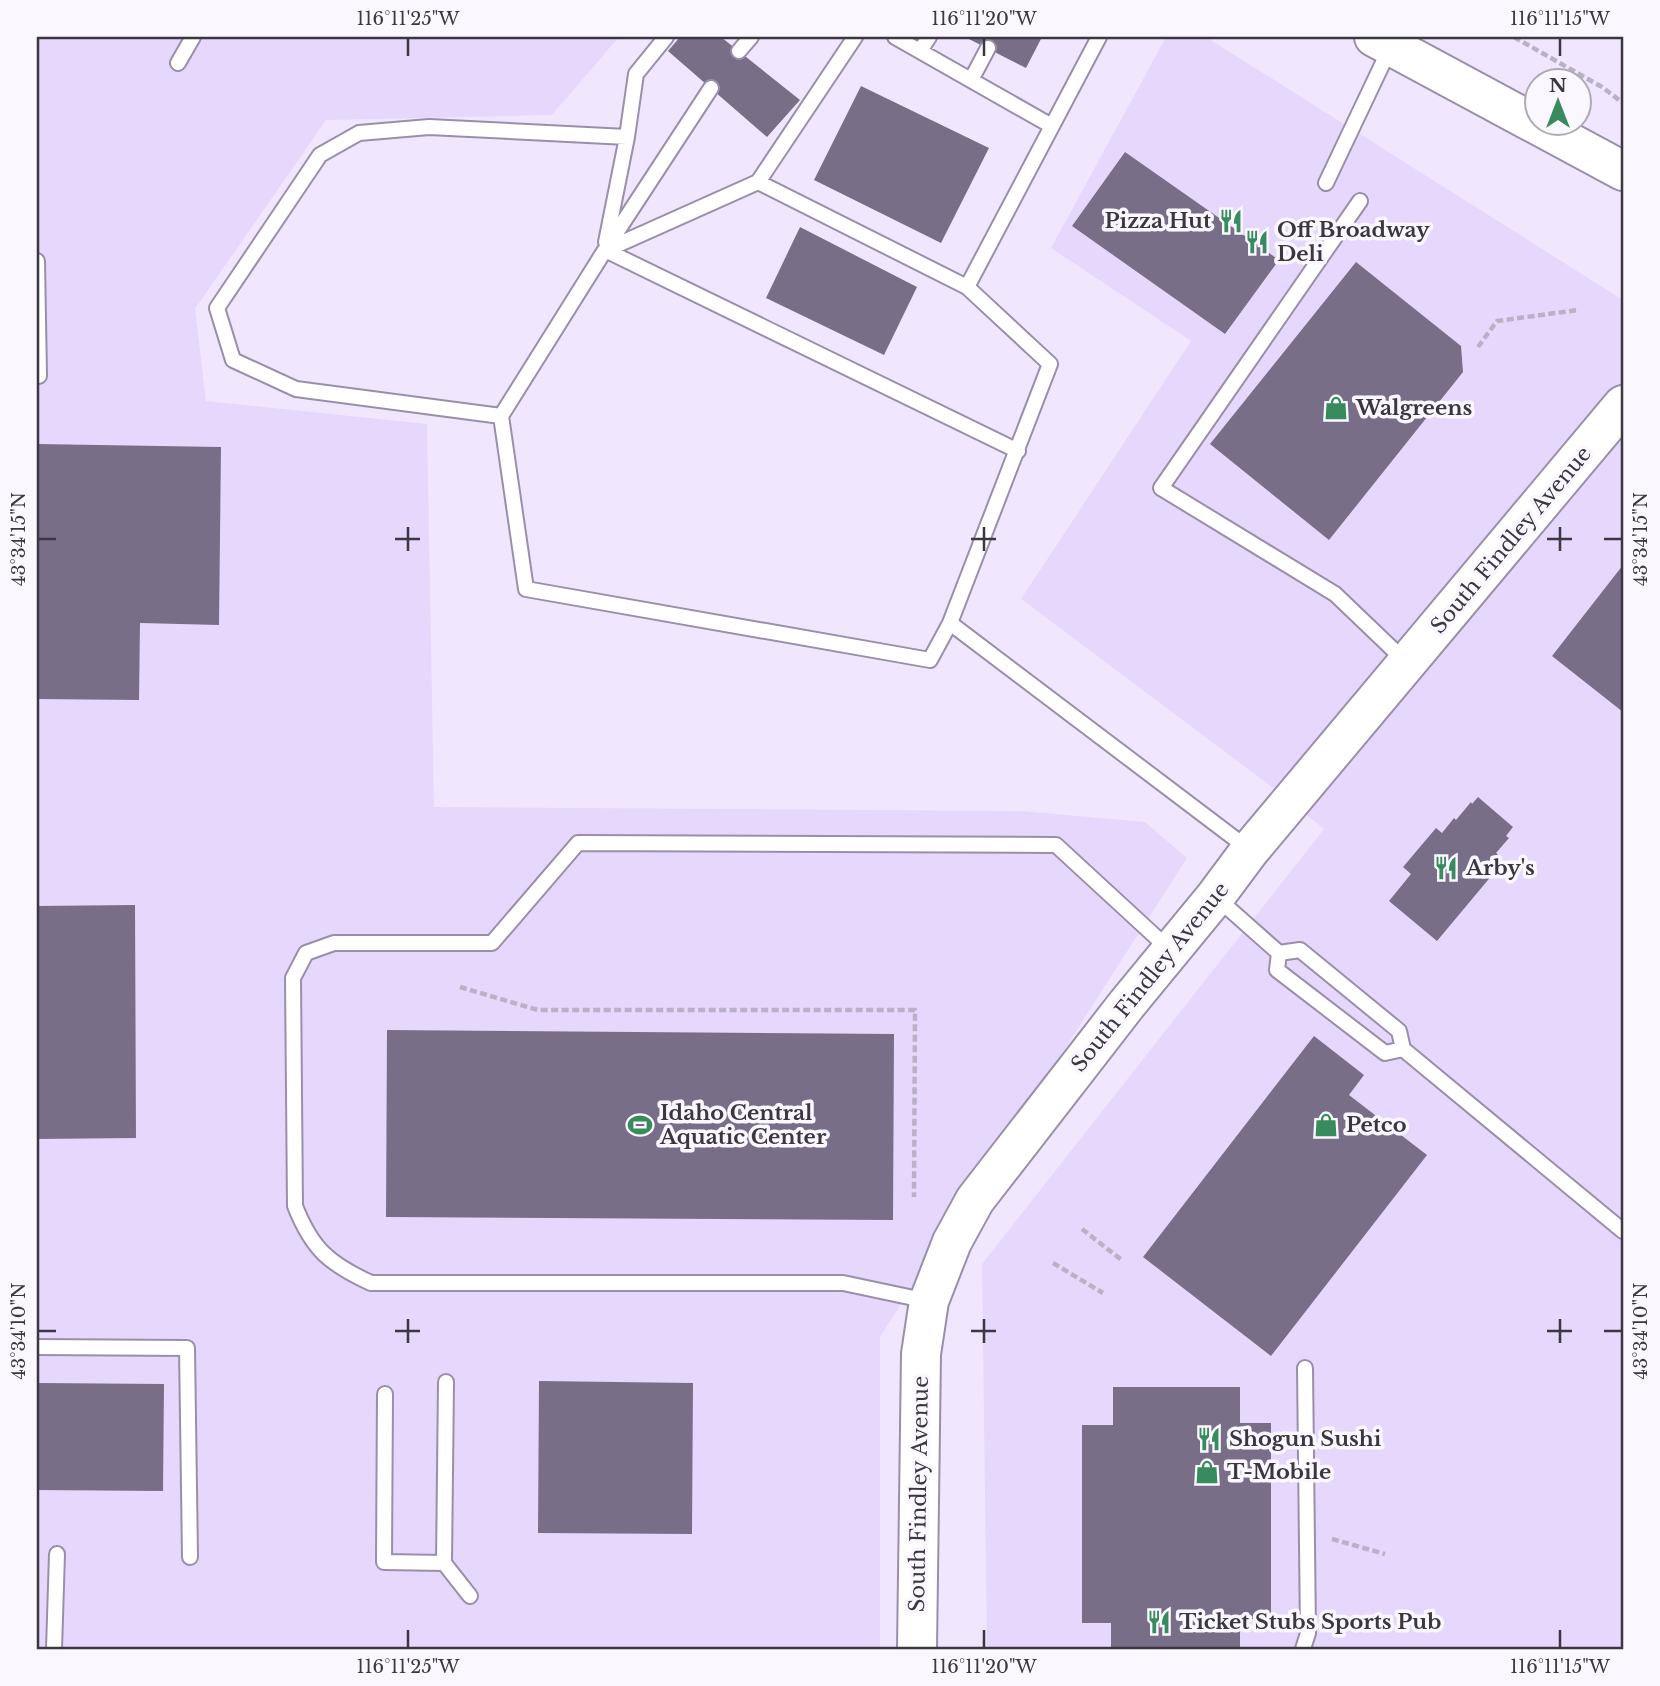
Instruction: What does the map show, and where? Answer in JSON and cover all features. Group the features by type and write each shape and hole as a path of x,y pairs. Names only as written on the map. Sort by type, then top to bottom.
{"street":[{"path":"1382,41 1623,171"},
{"name":"South Findley Avenue","path":"917,1649 920,1366 929,1301 952,1242 975,1200 1216,897 1250,850 1623,405"}],"lane":[{"path":"178,63 192,37"},
{"path":"605,250 627,138 636,74 666,37"},
{"path":"739,51 751,37"},
{"path":"605,250 758,182 855,37"},
{"path":"895,37 1050,125"},
{"path":"920,51 929,37"},
{"path":"967,287 1050,125 1099,37"},
{"path":"1326,183 1382,41"},
{"path":"971,80 988,48"},
{"path":"711,88 501,416 526,589 930,660 950,623 1050,365 967,287 758,182"},
{"path":"501,416 296,389 233,360 217,308 320,155 359,134 429,127 627,138"},
{"path":"1360,201 1161,488 1335,594 1408,664"},
{"path":"605,250 1018,451"},
{"path":"37,261 37,376"},
{"path":"950,623 1250,850"},
{"path":"929,1301 844,1283 371,1283 346,1271 322,1253 313,1242 305,1231 295,1206 293,978 306,953 334,943 492,943 579,843 1056,845 1171,951"},
{"path":"1216,897 1279,953 1300,950 1399,1031 1403,1049 1623,1231"},
{"path":"1279,953 1277,970 1385,1053 1403,1049"},
{"path":"37,1347 187,1348 190,1557"},
{"path":"1303,1649 1308,1633 1305,1368"},
{"path":"446,1382 444,1563 470,1596"},
{"path":"385,1394 384,1562 444,1563"},
{"path":"54,1649 57,1554"}],"path":[{"path":"1514,37 1602,87 1623,103"},
{"path":"1478,347 1497,321 1577,310"},
{"path":"460,987 538,1010 915,1010 914,1197"},
{"path":"1082,1229 1124,1261"},
{"path":"1053,1263 1103,1293"},
{"path":"1329,1538 1385,1554"}],"shaded area":[{"path":"37,37 619,37 552,115 326,120 195,309 206,401 427,424 434,807 1021,811 1145,822 1187,858 880,1337 880,1649 37,1649"},
{"path":"1166,37 1206,37 1623,300 1623,1649 987,1649 982,1264 1324,829 1021,599 1191,341 1051,248"}],"building":[{"path":"680,37 721,37 800,100 767,137 668,51"},
{"path":"965,37 1042,37 1026,68"},
{"path":"861,86 989,148 941,243 814,180"},
{"path":"1125,152 1279,260 1225,334 1072,226"},
{"path":"800,227 917,287 884,355 766,298"},
{"name":"Walgreens","path":"1356,262 1461,346 1463,372 1329,540 1210,444"},
{"path":"37,444 221,447 219,625 140,623 139,700 37,699"},
{"path":"1623,565 1623,712 1552,656"},
{"name":"Arby's","path":"1478,797 1513,827 1506,836 1509,838 1496,853 1499,855 1487,869 1493,874 1437,941 1389,901 1411,874 1403,867 1436,828 1442,833 1454,818 1456,820"},
{"path":"135,905 136,1138 37,1139 37,906"},
{"name":"Idaho Central Aquatic Center","path":"387,1030 894,1034 893,1220 386,1217"},
{"path":"1314,1036 1364,1075 1349,1095 1427,1155 1271,1356 1143,1257"},
{"path":"539,1381 693,1383 692,1534 538,1533"},
{"path":"37,1383 164,1384 163,1491 37,1490"},
{"path":"1113,1387 1240,1387 1240,1423 1271,1423 1271,1619 1240,1619 1240,1649 1111,1649 1111,1623 1082,1623 1082,1425 1113,1425"}],"place":[{"name":"Pizza Hut","path":"1231,221"},
{"name":"Off Broadway Deli","path":"1257,242"},
{"name":"Walgreens","path":"1336,408"},
{"name":"Arby's","path":"1446,868"},
{"name":"Idaho Central Aquatic Center","path":"640,1125"},
{"name":"Petco","path":"1326,1125"},
{"name":"Shogun Sushi","path":"1209,1439"},
{"name":"T-Mobile","path":"1207,1472"},
{"name":"Ticket Stubs Sports Pub","path":"1159,1622"}]}
